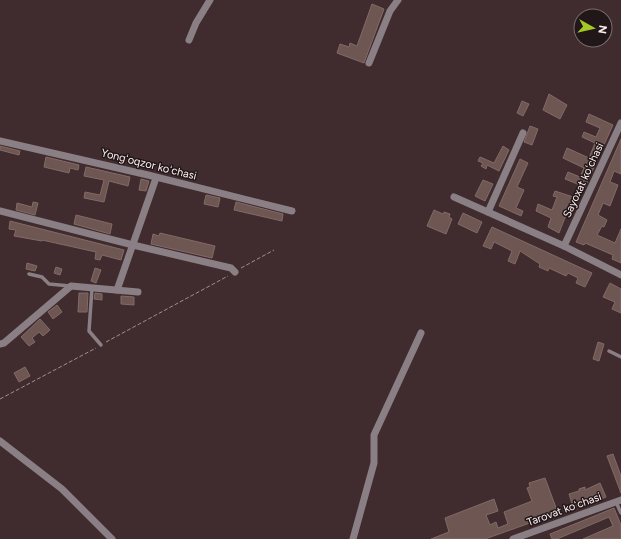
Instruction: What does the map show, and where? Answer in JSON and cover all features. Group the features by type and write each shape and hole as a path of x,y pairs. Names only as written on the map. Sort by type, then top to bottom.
{"street":[{"path":"189,40 196,23 210,0"},
{"path":"369,63 390,11 398,0"},
{"name":"Sayoxat koʻchasi","path":"564,246 621,123"},
{"path":"488,212 523,133"},
{"name":"Yongʻoqzor koʻchasi","path":"0,141 133,171 292,211"},
{"path":"117,290 156,178"},
{"path":"454,197 564,246 621,275"},
{"path":"0,211 230,268 235,272"},
{"path":"0,344 4,343 71,286 138,292"},
{"path":"353,539 374,463 374,435 421,333"},
{"path":"0,441 62,490 112,539"},
{"name":"Tarovat koʻchasi","path":"513,539 619,501"}],"lane":[{"path":"29,274 42,277 49,284 71,286"},
{"path":"92,288 89,331 101,345"},
{"path":"609,351 621,357"},
{"path":"619,501 621,513"}],"path":[{"path":"0,398 101,345 274,250"}],"building":[{"path":"372,4 384,9 364,63 337,53 340,44 349,47 350,43 357,46"},
{"path":"549,94 567,105 560,119 543,110"},
{"path":"522,101 529,104 523,116 517,113"},
{"path":"589,114 613,125 585,187 565,179 568,172 580,177 584,168 563,158 567,148 589,158 595,143 582,137 584,132 596,137 600,128 586,122"},
{"path":"530,126 538,129 532,145 524,142"},
{"path":"621,139 621,174 614,171 610,182 618,185 610,206 603,203 598,215 607,220 604,227 602,226 597,235 615,243 621,229 621,263 612,259 613,255 585,243 584,245 576,242"},
{"path":"0,146 20,151 19,155 0,150"},
{"path":"503,146 509,150 499,171 487,165 486,169 481,166 483,163 478,161 480,157 494,163"},
{"path":"46,157 79,165 78,170 70,168 69,173 44,167"},
{"path":"520,159 528,163 517,187 524,190 516,208 523,211 521,216 499,206"},
{"path":"86,167 130,177 128,186 109,181 104,202 84,198 85,192 100,195 104,180 84,176"},
{"path":"141,179 149,181 146,191 139,190"},
{"path":"483,180 493,184 485,201 475,196"},
{"path":"555,191 573,197 559,233 548,227 551,218 536,211 538,204 552,210 557,197 553,196"},
{"path":"206,195 220,198 218,207 204,204"},
{"path":"33,202 38,203 35,215 16,210 17,203 32,207"},
{"path":"236,202 283,214 282,221 234,210"},
{"path":"434,210 443,214 444,212 450,214 449,217 452,219 446,234 427,226"},
{"path":"463,213 482,222 477,233 458,224"},
{"path":"76,215 112,224 110,234 74,224"},
{"path":"10,221 124,250 121,260 102,255 100,260 95,259 96,252 42,240 14,236 16,230 9,229"},
{"path":"492,227 592,273 585,287 576,283 578,278 568,273 566,276 549,268 548,271 539,267 540,264 520,251 515,264 508,261 512,251 494,242 491,249 483,246"},
{"path":"160,233 215,246 212,258 151,244 153,234 159,236"},
{"path":"27,263 37,266 35,271 26,269"},
{"path":"56,267 62,269 60,275 54,273"},
{"path":"95,268 101,270 96,283 91,281"},
{"path":"610,283 621,289 621,313 612,309 615,302 603,297"},
{"path":"79,293 88,293 87,312 78,312"},
{"path":"95,293 102,294 102,300 94,299"},
{"path":"121,296 134,297 134,305 121,304"},
{"path":"57,305 62,312 53,319 48,312"},
{"path":"40,319 50,330 43,336 39,332 32,338 35,342 29,346 21,337"},
{"path":"598,342 604,344 599,361 593,359"},
{"path":"25,367 30,376 19,382 14,373"},
{"path":"613,454 621,476 621,493 607,456"},
{"path":"545,478 558,513 485,539 431,539 449,532 445,518 494,499 498,511 486,515 490,525 496,522 498,528 508,524 504,512 532,501 527,488 530,487 529,483"},
{"path":"600,483 606,497 591,503 590,501 573,507 569,494 579,491 579,489 585,487 585,490"},
{"path":"614,508 621,525 621,539 583,539 613,526 609,517 557,539 552,539 550,534"}]}
